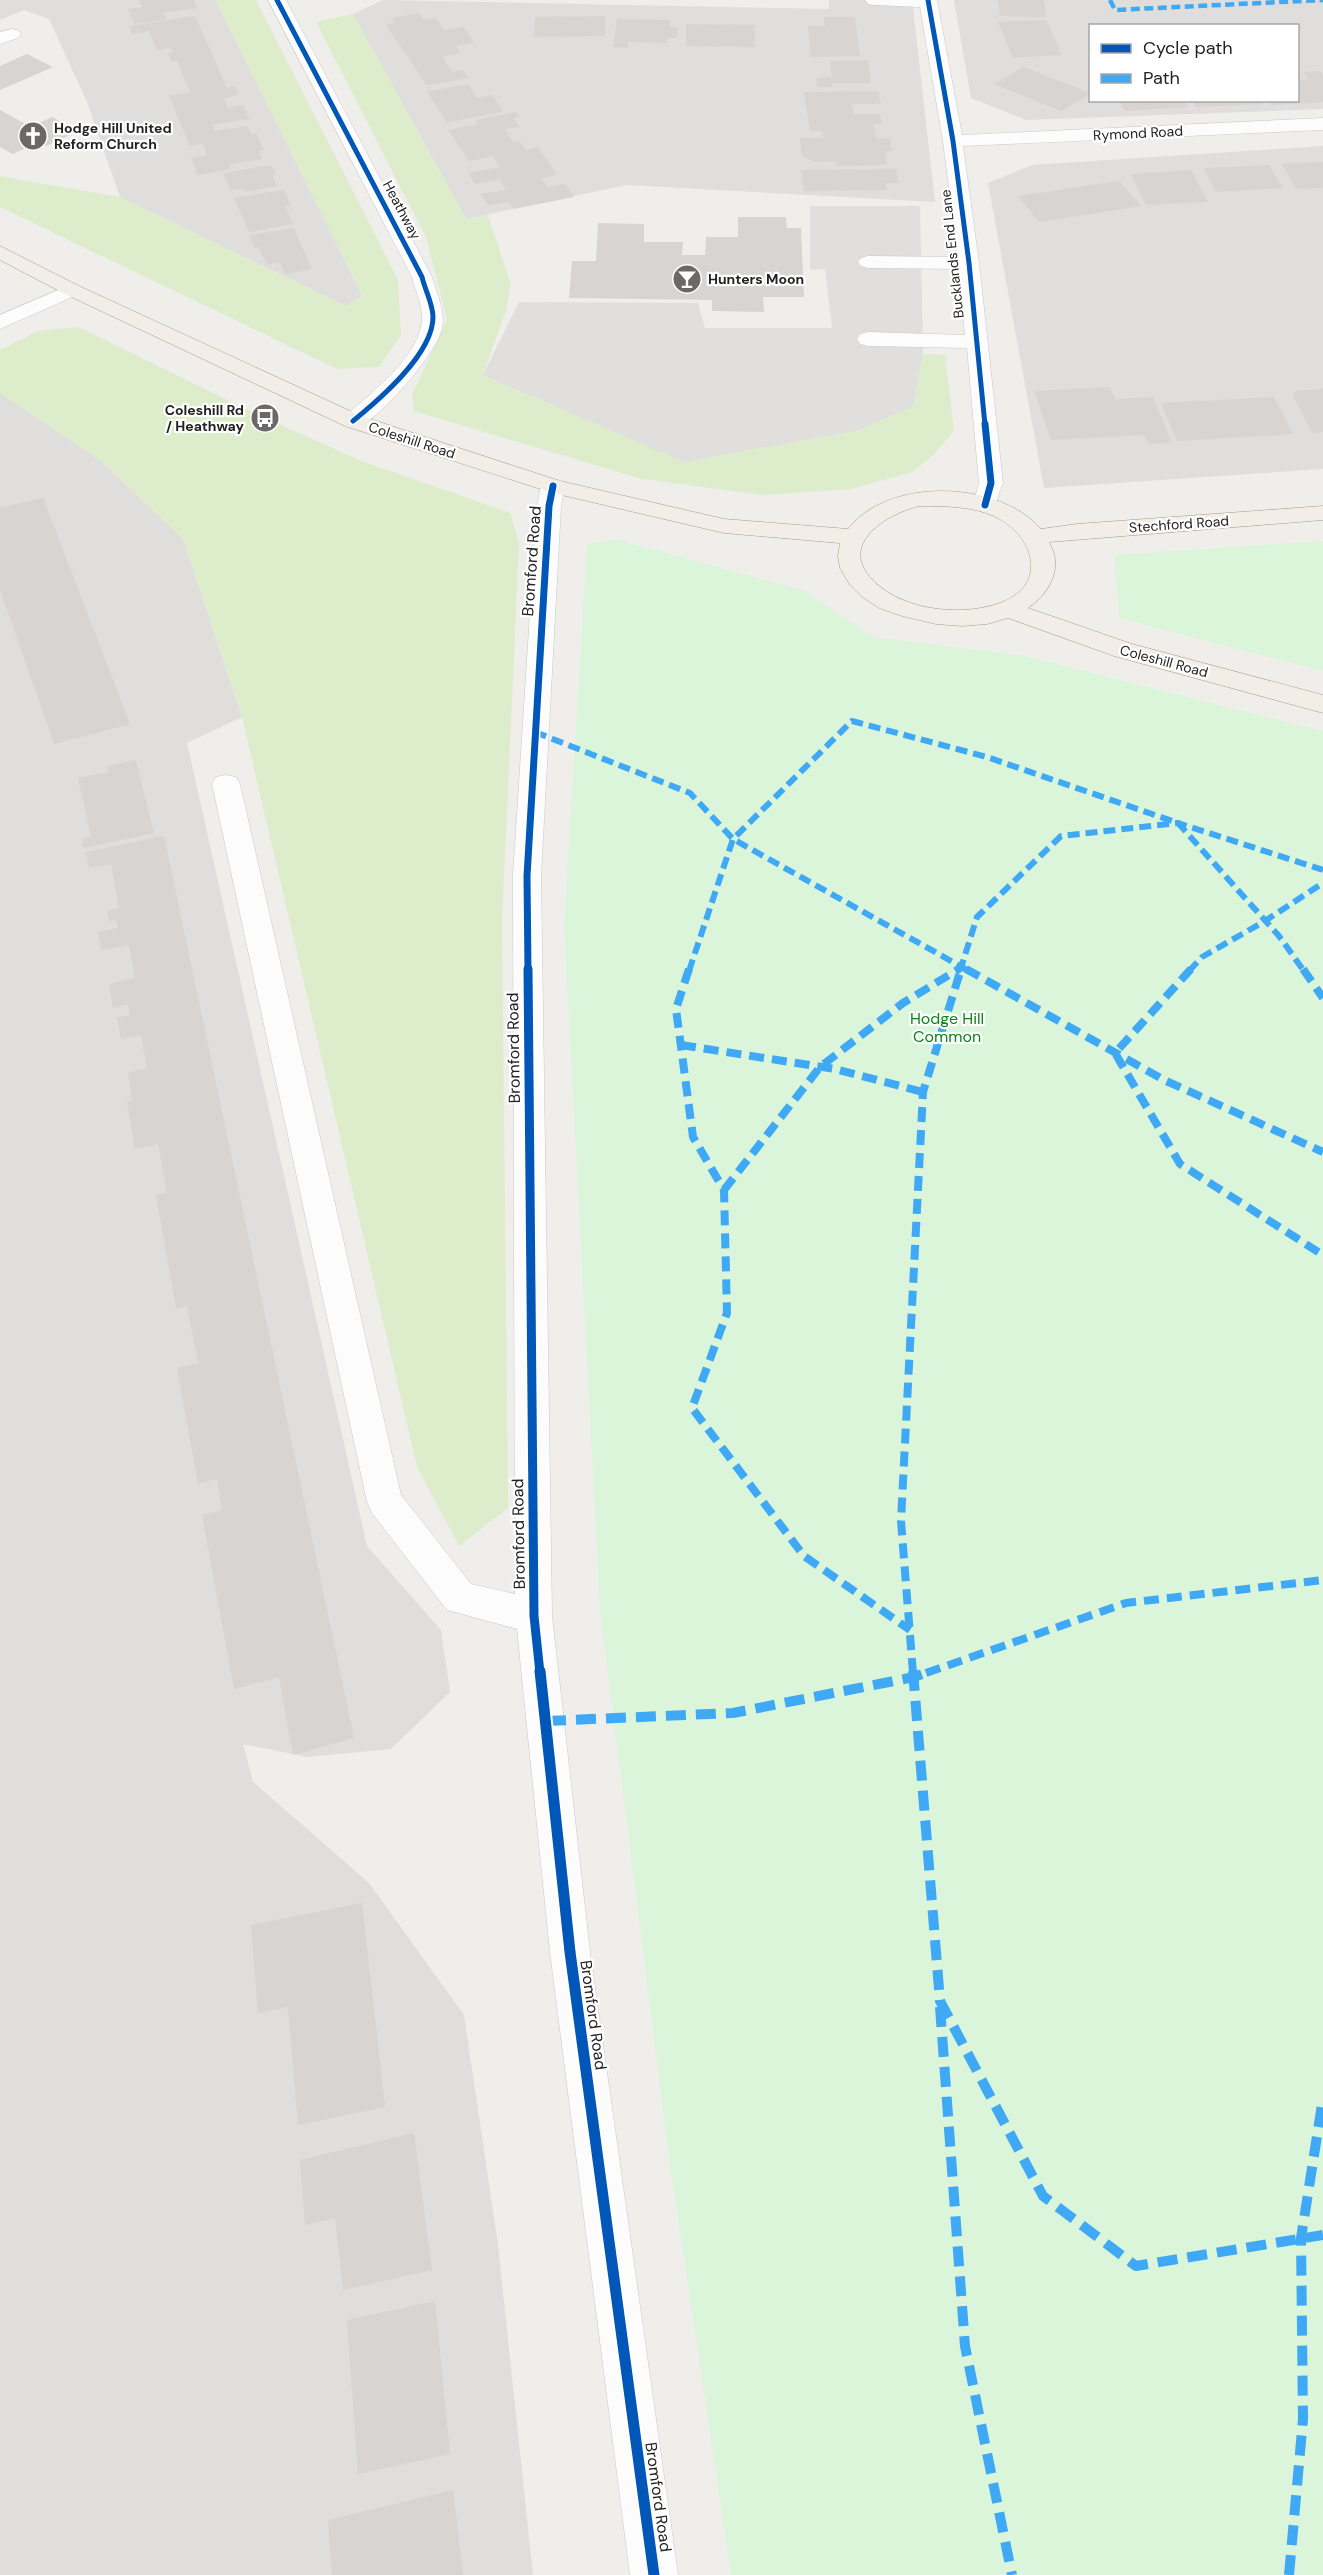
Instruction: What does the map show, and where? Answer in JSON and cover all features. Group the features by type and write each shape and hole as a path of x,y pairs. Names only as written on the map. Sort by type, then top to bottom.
{"main road":[{"name":"Coleshill Road","path":"0,252 72,290 353,421 554,486 724,526 853,537"},
{"path":"953,498 985,505 1014,519 1035,537 1045,556 1042,576 1030,595 1008,609 981,617 951,618 920,615 892,605 869,591 855,574 849,555 853,537 867,519 890,506 920,499 953,498"},
{"name":"Stechford Road","path":"1035,537 1077,531 1323,513"},
{"name":"Coleshill Road","path":"1008,609 1123,650 1323,704"}],"street":[{"name":"Heathway","path":"277,0 422,277 433,319 429,336 418,354 375,404 353,421"},
{"path":"874,0 928,1"},
{"name":"Bucklands End Lane","path":"928,1 953,141 969,263 992,483 985,505"},
{"name":"Rymond Road","path":"953,141 1323,124"},
{"path":"868,262 969,263"},
{"path":"0,323 72,290"},
{"path":"868,339 976,342"},
{"name":"Bromford Road","path":"554,486 549,506 526,876 534,1616 570,1952 654,2575"},
{"name":"Bromford Road","path":"226,784 385,1502 460,1598 534,1616"}],"shaded area":[{"path":"0,0 217,0 362,296 346,306 120,197 87,102 49,19 24,10 0,20"},
{"path":"383,0 829,9 829,0 912,0 935,202 626,185 466,219 353,14"},
{"path":"954,0 1323,0 1323,109 1026,120 971,98"},
{"path":"1323,146 1323,469 1044,488 988,183 1032,165"},
{"path":"810,206 920,206 923,354 913,406 859,430 684,462 483,375 519,302 698,303 705,328 832,328 825,269 810,270"},
{"path":"0,393 101,461 183,539 242,717 187,743 367,1546 441,1630 450,1692 391,1749 307,1757 243,1744 253,1782 369,1883 464,2015 498,2245 533,2575 0,2575"}],"green space":[{"path":"215,0 256,0 398,280 401,335 379,367 337,369 0,207 0,176 120,197 346,306 362,296"},
{"path":"353,14 466,219 488,215 511,285 506,310 483,375 913,406 923,354 945,355 954,431 932,456 912,472 851,489 763,495 642,479 414,411 412,395 447,319 426,237 316,22"},
{"path":"79,327 241,407 359,460 510,513 519,543 502,922 508,1508 459,1546 417,1467 242,717 183,539 101,461 0,393 0,350 38,331"},
{"name":"Hodge Hill Common","path":"614,539 802,590 873,637 1025,656 1323,731 1323,2575 731,2575 668,2150 600,1610 564,926 587,544"},
{"path":"1323,541 1323,671 1119,618 1114,555"}],"building":[{"path":"139,0 193,0 197,8 163,13 166,19 134,24 128,9 143,7"},
{"path":"998,0 1044,0 1046,17 1000,16"},
{"path":"419,13 424,20 436,18 445,30 463,27 474,42 456,46 461,53 442,57 453,72 463,70 468,78 427,85 386,25 395,23 391,18"},
{"path":"195,16 227,88 235,86 239,95 224,98 228,108 243,105 249,119 212,125 215,131 248,126 251,134 256,133 264,150 259,151 262,159 229,164 231,169 198,175 191,158 207,155 203,144 190,146 169,96 190,92 177,61 171,62 168,53 173,52 171,48 157,50 149,31 132,34 129,26"},
{"path":"605,16 605,36 534,37 535,17"},
{"path":"824,17 855,17 860,56 811,57 808,26 825,26"},
{"path":"617,19 670,20 670,27 678,27 677,38 667,38 667,43 628,42 628,48 613,47"},
{"path":"1046,20 1062,55 1013,58 998,22"},
{"path":"686,24 755,25 755,47 686,46"},
{"name":"Hodge Hill United Reform Church","path":"27,54 53,67 0,90 0,66"},
{"path":"868,60 871,83 832,83 832,87 817,87 816,78 832,77 830,61"},
{"path":"1023,67 1089,93 1089,95 1061,111 994,84"},
{"path":"1320,71 1323,75 1323,102 1272,105 1270,102 1299,102 1299,80 1309,79 1303,72"},
{"path":"468,84 477,98 492,95 503,112 447,122 427,92"},
{"path":"878,91 881,104 852,104 854,114 880,114 882,124 873,124 877,139 890,138 892,151 885,151 887,165 837,166 836,161 815,162 802,156 800,138 823,138 822,131 810,131 804,92"},
{"path":"1120,102 1185,102 1188,107 1124,111"},
{"path":"1193,102 1262,102 1263,104 1196,107"},
{"name":"Hodge Hill United Reform Church","path":"0,110 31,127 52,117 79,131 46,146 39,142 13,154 0,147"},
{"path":"516,112 520,117 513,118 520,127 505,129 513,142 519,141 526,150 538,147 557,175 541,178 548,187 565,184 574,197 514,209 509,202 488,205 481,194 506,190 499,179 475,184 468,173 500,167 493,156 469,161 448,130 478,124 475,120"},
{"path":"1323,162 1323,188 1296,189 1282,164"},
{"path":"271,165 276,175 272,175 277,186 245,192 244,188 231,190 223,173"},
{"path":"1269,165 1283,188 1216,192 1204,168"},
{"path":"896,169 899,183 885,183 887,190 804,191 801,170"},
{"path":"1191,170 1208,202 1146,205 1131,174"},
{"path":"1119,181 1141,206 1039,222 1018,196"},
{"path":"284,190 291,205 285,206 293,224 249,232 234,198"},
{"name":"Hunters Moon","path":"738,217 786,217 787,228 801,228 804,297 763,297 764,312 712,311 712,300 569,298 572,261 596,261 598,223 644,224 644,242 683,242 682,255 705,255 706,237 738,237"},
{"path":"294,228 312,269 285,274 280,262 267,265 259,247 254,248 249,235"},
{"path":"1110,387 1115,399 1153,397 1172,443 1148,444 1145,435 1051,440 1034,391"},
{"path":"1323,389 1323,432 1312,433 1293,395 1296,391"},
{"path":"1274,397 1293,434 1177,441 1161,403"},
{"path":"43,498 130,724 54,744 0,589 0,508"},
{"path":"136,760 154,833 83,848 82,839 91,837 78,778 109,772 107,766"},
{"path":"164,836 354,1738 293,1755 279,1677 234,1689 202,1515 222,1510 217,1479 198,1484 177,1368 198,1363 187,1306 176,1308 156,1195 167,1193 158,1144 135,1149 127,1102 132,1101 128,1073 147,1068 141,1035 121,1039 117,1018 130,1015 128,1004 113,1008 109,984 135,978 129,945 101,950 98,932 118,928 116,919 109,921 107,911 119,908 111,864 89,868 86,852"},
{"path":"362,1903 385,2107 298,2125 288,2007 258,2013 251,1925"},
{"path":"414,2133 432,2270 343,2290 335,2218 305,2225 300,2160"},
{"path":"435,2301 450,2454 358,2474 347,2320"},
{"path":"453,2490 463,2575 332,2575 328,2520"}],"marked path":[{"path":"1110,0 1115,10 1323,0"},
{"path":"910,1630 804,1556 692,1408 727,1313 724,1190 693,1137 676,1009 733,839 852,721 987,757 1178,823 1279,936 1323,998"},
{"path":"535,732 690,793 733,839 1164,1080 1323,1152"},
{"path":"1323,870 1178,823 1061,836 977,917 923,1092 901,1521 940,2001 1043,2196 1136,2266 1323,2235"},
{"path":"1323,883 1265,921 1202,957 1115,1053 1180,1164 1323,1255"},
{"path":"724,1190 820,1067 903,1003 961,968"},
{"path":"681,1045 835,1069 923,1092"},
{"path":"546,1721 733,1713 914,1677 1126,1603 1323,1580"},
{"path":"940,2007 965,2346 1012,2575"},
{"path":"1289,2575 1303,2419 1301,2238 1323,2098"}],"cycle path":[{"path":"277,0 422,277 433,314 431,332 414,360 389,389 353,421"},
{"path":"928,0 953,141 969,263 991,483 985,505"},
{"path":"553,486 549,506 527,876 534,1616 570,1952 654,2575"}],"place":[{"name":"Hodge Hill United Reform Church","path":"33,136"},
{"name":"Hunters Moon","path":"687,279"},
{"name":"Coleshill Rd / Heathway","path":"265,418"}]}
